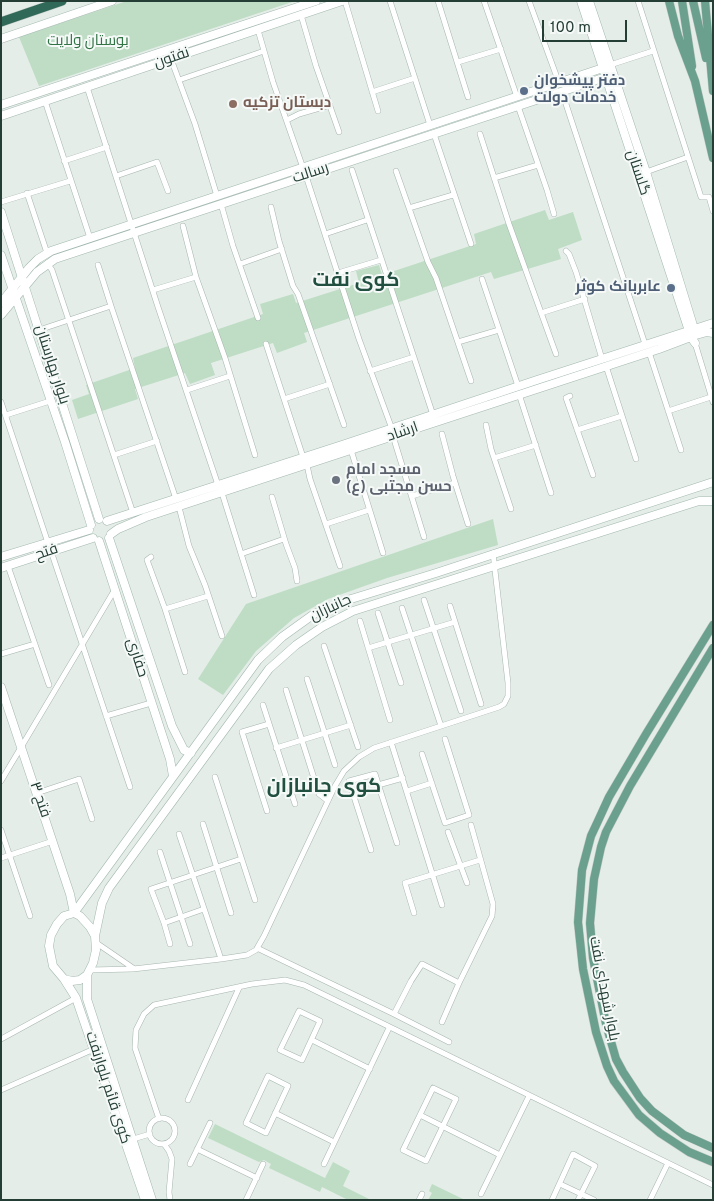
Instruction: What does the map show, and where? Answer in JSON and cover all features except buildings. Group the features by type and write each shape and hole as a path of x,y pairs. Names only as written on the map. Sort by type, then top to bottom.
{"highway":[{"path":"1,22 62,1"}],"main road":[{"path":"669,1 678,36 694,81"},
{"path":"682,1 694,81 713,158"},
{"path":"693,1 713,91"},
{"path":"705,1 710,74"},
{"name":"بلوار شهدای نفت","path":"713,625 609,797 591,836 582,870 578,922 583,969 596,1032 614,1081 639,1115 660,1133 689,1152 713,1162"},
{"name":"بلوار شهدای نفت","path":"713,648 630,786 606,832 594,879 590,923 593,958 606,1024 616,1059 623,1072 640,1098 652,1111 684,1135 713,1148"}],"street":[{"path":"1,39 112,1"},
{"name":"نفتون","path":"1,105 316,1"},
{"path":"344,1 378,111"},
{"name":"نفتون","path":"1,116 344,1"},
{"path":"390,1 430,126 471,244"},
{"path":"438,1 468,97"},
{"path":"484,1 517,97"},
{"path":"529,1 559,83"},
{"name":"گلستان","path":"581,1 607,67 606,77 632,145 646,172 712,399"},
{"name":"گلستان","path":"589,1 607,67 693,335"},
{"path":"638,1 701,197 709,197 713,211"},
{"path":"301,15 339,132"},
{"path":"258,30 286,120 392,433 424,537"},
{"path":"214,35 218,43"},
{"path":"458,62 501,49"},
{"path":"179,80 264,51"},
{"path":"607,67 653,51"},
{"path":"171,59 217,196"},
{"name":"رسالت","path":"25,286 47,263 55,259 134,228 206,204 217,196 607,67"},
{"name":"رسالت","path":"206,204 221,204 606,77"},
{"path":"372,92 415,78"},
{"path":"87,87 254,595"},
{"path":"562,92 645,344"},
{"path":"45,101 90,238"},
{"path":"494,104 497,113"},
{"path":"286,120 330,105"},
{"path":"518,106 554,214"},
{"path":"480,134 509,224 556,354"},
{"path":"64,161 107,147"},
{"path":"646,172 688,157"},
{"path":"116,176 157,162 168,191"},
{"path":"494,178 538,165"},
{"path":"352,170 380,260 433,415"},
{"path":"396,170 428,262 436,278 471,381"},
{"path":"1,202 70,181"},
{"path":"27,193 47,253"},
{"path":"409,208 453,195"},
{"path":"221,204 258,318"},
{"path":"271,207 293,286 298,294 344,425"},
{"name":"بلوار بهارستان","path":"1,212 103,520"},
{"path":"324,234 367,220"},
{"path":"183,226 196,277 216,332 255,455"},
{"name":"رسالت","path":"22,277 29,268 47,253 90,238 134,228"},
{"path":"240,264 282,249"},
{"path":"566,251 569,254 585,299 636,459"},
{"name":"بلوار بهارستان","path":"1,255 65,442 90,527"},
{"path":"338,273 380,260"},
{"path":"47,263 52,270 133,513"},
{"path":"98,265 178,503 190,546 222,636"},
{"path":"1,303 22,277"},
{"path":"153,290 196,277"},
{"path":"482,279 551,493"},
{"path":"1,315 25,286"},
{"path":"541,313 585,299"},
{"path":"39,330 111,305"},
{"path":"693,335 713,323"},
{"path":"458,342 498,330"},
{"path":"693,335 707,332 713,333"},
{"name":"ارشاد","path":"220,489 307,465 328,454 584,369 645,344 693,335"},
{"name":"ارشاد","path":"604,362 649,352 693,335"},
{"path":"266,344 303,457"},
{"path":"649,352 681,450"},
{"path":"370,371 414,357"},
{"path":"187,390 230,376"},
{"path":"284,399 330,384"},
{"path":"570,396 566,398 594,475"},
{"name":"ارشاد","path":"412,426 433,415 497,398"},
{"path":"668,411 712,399"},
{"path":"6,415 50,401"},
{"path":"1,402 48,543"},
{"path":"577,430 622,416"},
{"path":"486,425 494,458 511,509"},
{"name":"ارشاد","path":"110,536 118,529 178,503 303,457 351,450 392,433"},
{"path":"442,434 468,524"},
{"path":"114,455 157,441"},
{"path":"494,458 536,445"},
{"path":"351,450 383,553"},
{"path":"307,465 340,566"},
{"name":"جانبازان","path":"74,914 258,660 282,637 314,614 353,598 713,482"},
{"path":"412,496 455,483"},
{"path":"272,497 284,539 296,568 298,581"},
{"name":"جانبازان","path":"95,939 102,903 109,888 269,669 296,645 322,627 353,611 699,501 713,501"},
{"name":"ارشاد","path":"103,520 178,503"},
{"path":"326,524 369,510"},
{"path":"103,520 111,527 110,536 102,541 96,540 90,527 103,520"},
{"name":"فتح","path":"1,557 48,543 90,527"},
{"name":"حفاری","path":"110,536 172,726 184,750 190,753"},
{"path":"241,554 284,539"},
{"name":"فتح","path":"5,567 51,551 96,540"},
{"name":"حفاری","path":"96,540 170,759 173,776"},
{"path":"51,551 130,787"},
{"path":"88,973 247,955 257,948 335,786 349,766 374,748 500,707 504,704 508,696 494,553"},
{"path":"151,557 147,560 185,672"},
{"path":"5,567 49,685"},
{"path":"1,780 114,591"},
{"path":"165,609 208,596"},
{"path":"424,600 461,711"},
{"path":"450,606 481,704"},
{"path":"402,608 441,726"},
{"path":"378,613 401,683"},
{"path":"360,621 390,720"},
{"path":"368,648 455,622"},
{"path":"1,654 35,644"},
{"path":"324,646 358,747"},
{"path":"307,679 335,765"},
{"name":"فتح ۳","path":"1,687 53,841 70,894 74,914"},
{"path":"286,690 319,794 328,801"},
{"path":"229,699 240,707"},
{"path":"106,716 151,703"},
{"path":"263,706 295,804"},
{"path":"267,810 242,732 269,724"},
{"path":"276,748 351,725"},
{"path":"422,754 444,822 469,815 444,739"},
{"path":"392,742 442,905"},
{"path":"371,850 349,781 375,774 397,843"},
{"path":"215,777 255,900"},
{"path":"378,785 403,778"},
{"path":"37,793 79,779 92,819"},
{"path":"407,791 432,783"},
{"path":"203,824 231,913"},
{"path":"442,1022 492,916 493,904 471,826"},
{"path":"1,830 30,916"},
{"path":"448,832 467,882"},
{"path":"180,834 221,959"},
{"path":"1,858 53,841"},
{"path":"160,852 190,944"},
{"path":"170,944 151,889 242,859"},
{"path":"414,913 405,884 480,860"},
{"path":"164,923 204,909"},
{"path":"74,914 86,920 95,939 94,963 88,973 80,980 64,979 54,966 49,946 51,935 57,924 64,916 74,914"},
{"path":"95,939 133,969"},
{"path":"257,948 449,1042"},
{"path":"394,1014 422,964 459,983"},
{"name":"کوی قائم بلوارنفت","path":"88,973 87,999 145,1200"},
{"name":"کوی قائم بلوارنفت","path":"64,979 76,998 128,1141 152,1200"},
{"path":"159,1119 135,1048 136,1030 144,1014 154,1005 284,980 304,985 713,1185"},
{"path":"188,1100 239,988"},
{"path":"1,1039 76,998"},
{"path":"300,1011 320,1021 312,1040 302,1060 280,1050 300,1011"},
{"path":"324,1164 389,1028"},
{"path":"312,1040 370,1069"},
{"path":"1,1090 94,1049"},
{"path":"268,1076 288,1086 275,1113 266,1133 246,1123 268,1076"},
{"path":"433,1088 456,1099 426,1161 403,1150 420,1115 433,1088"},
{"path":"481,1194 529,1096"},
{"path":"275,1113 334,1142"},
{"path":"420,1115 500,1155"},
{"path":"164,1144 172,1140 175,1128 170,1121 163,1118 152,1124 150,1134 156,1142 164,1144 172,1159 170,1200"},
{"path":"190,1164 210,1123"},
{"path":"128,1141 150,1134"},
{"path":"197,1149 257,1178"},
{"path":"552,1200 572,1154 596,1166 578,1200"},
{"path":"650,1200 668,1163"},
{"path":"246,1200 263,1164"},
{"path":"560,1184 594,1200"}],"green space":[{"name":"بوستان ولایت","path":"127,1 295,1 39,86 19,37"},
{"path":"545,210 549,220 573,212 582,240 558,249 561,259 494,279 491,272 304,333 307,342 277,353 273,343 211,363 215,375 190,384 185,373 135,389 138,399 78,419 72,400 89,394 86,385 135,368 133,358 263,314 260,304 293,294 296,303 359,283 356,271 379,265 382,275 476,244 474,234"},
{"path":"493,519 498,545 387,578 328,599 294,618 256,651 223,695 198,679 246,604"},
{"path":"215,1124 325,1178 333,1162 350,1171 343,1186 371,1200 348,1200 322,1187 320,1192 269,1168 271,1164 264,1160 259,1162 208,1138"},
{"path":"432,1184 465,1200 428,1200 432,1193 429,1191"}],"place":[{"name":"دفتر پیشخوان خدمات دولت","path":"524,91"},
{"name":"دبستان تزکیه","path":"233,104"},
{"name":"عابربانک کوثر","path":"671,288"},
{"name":"مسجد امام حسن مجتبی (ع)","path":"336,480"}],"district":[{"name":"کوی نفت","path":"356,282"},
{"name":"کوی جانبازان","path":"324,788"}]}
